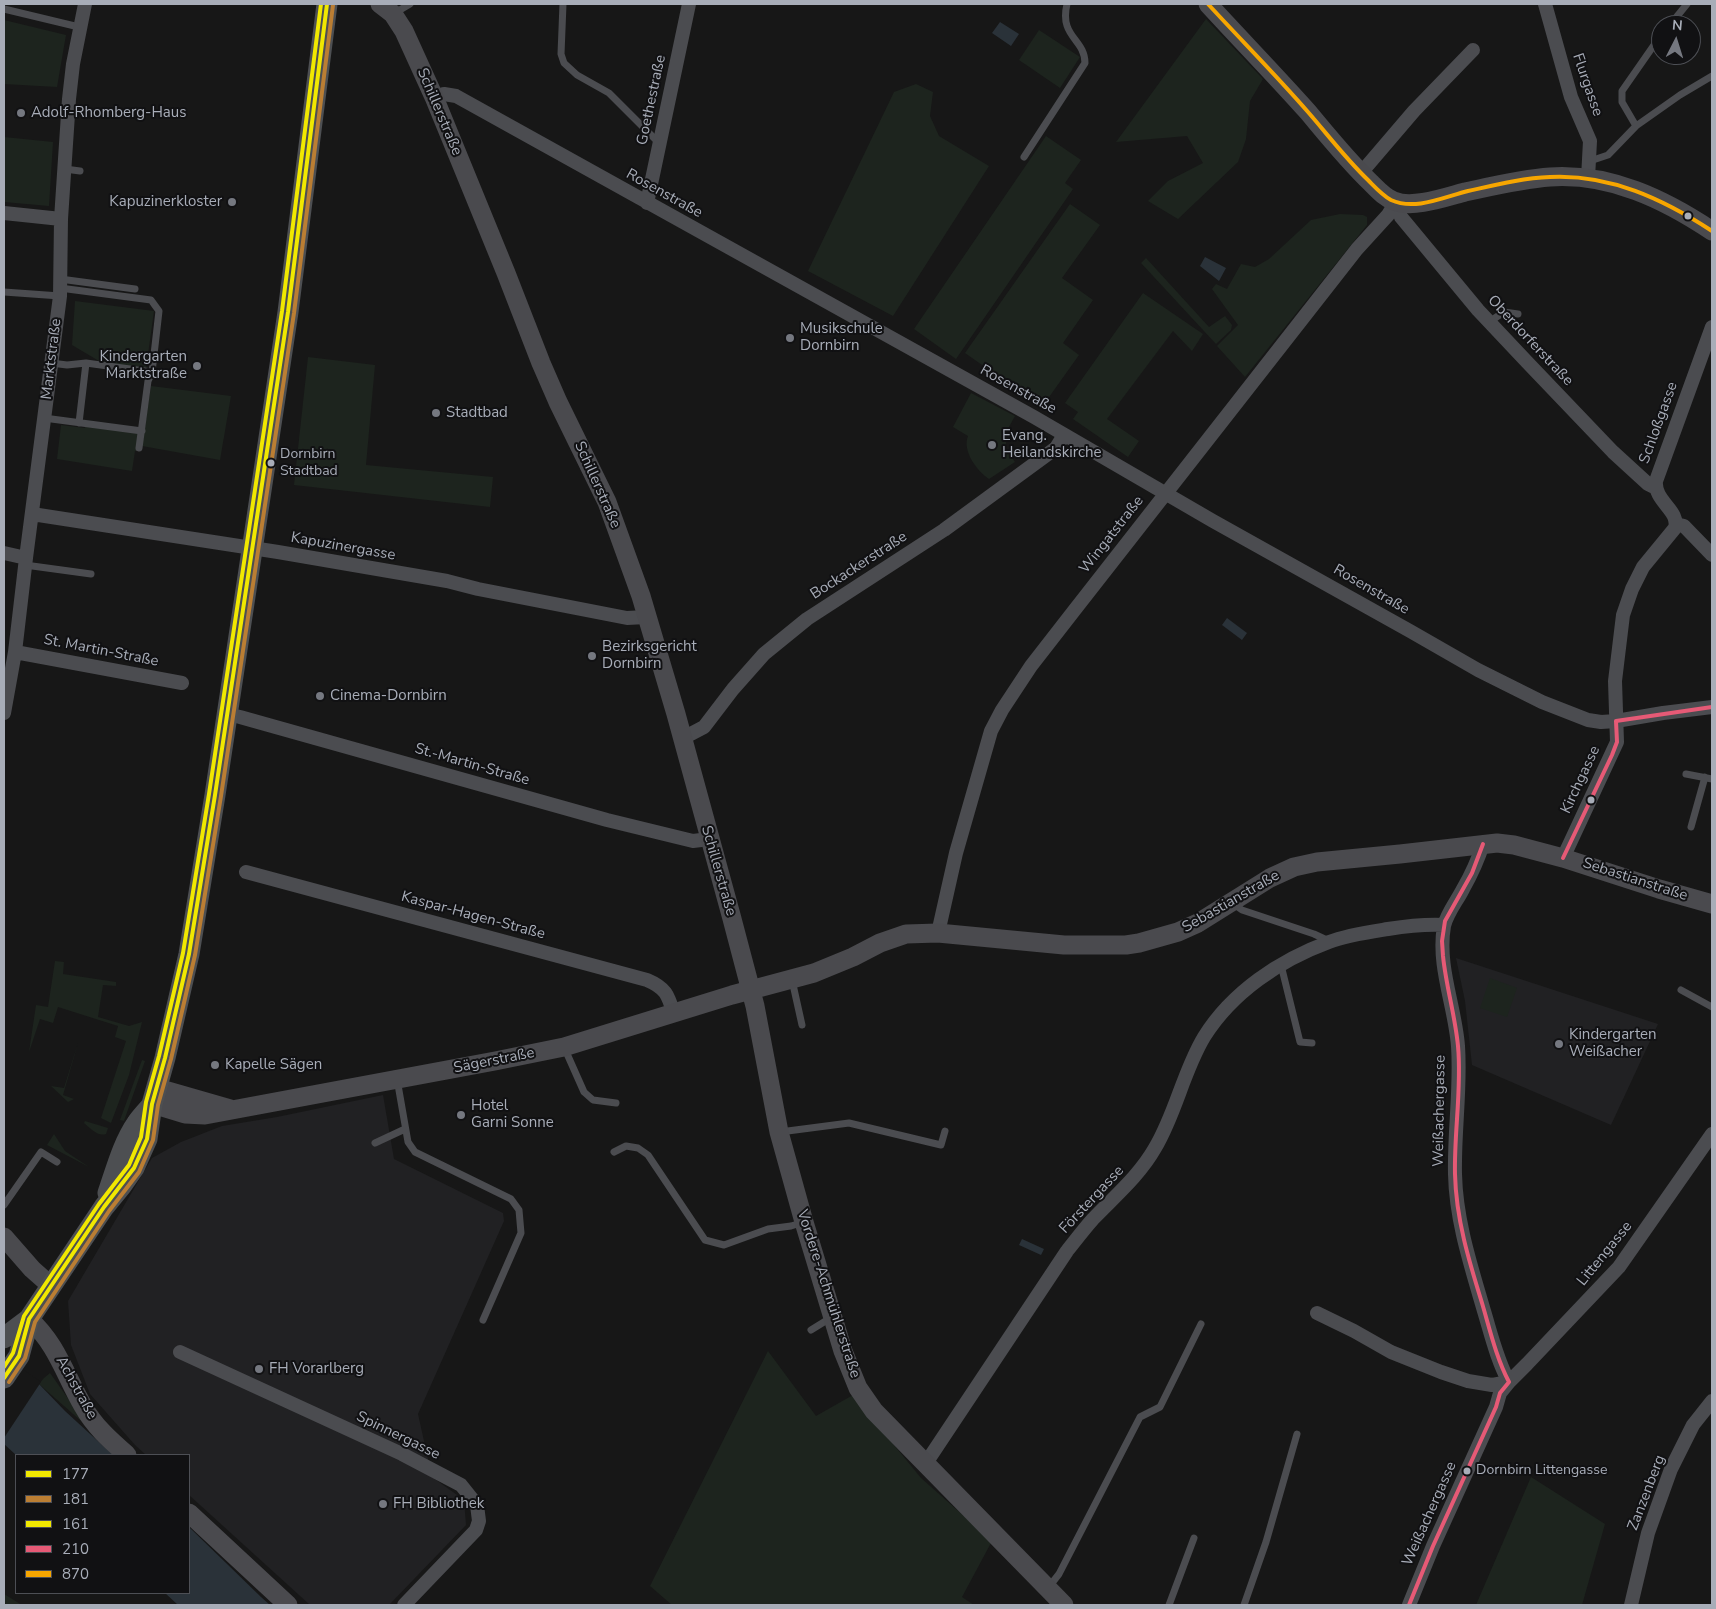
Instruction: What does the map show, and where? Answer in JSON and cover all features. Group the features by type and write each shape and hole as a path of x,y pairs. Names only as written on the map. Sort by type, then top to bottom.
{"main road":[{"path":"4,1378 19,1356 29,1318 104,1207 124,1148 137,1123 155,1096 189,954 253,549 288,312 326,4"},
{"path":"4,1338 29,1318"}],"street":[{"name":"Marktstraße","path":"4,713 15,652 10,633 25,562 32,514 60,288 61,219 69,99 84,4"},
{"name":"Goethestraße","path":"646,203 689,4"},
{"path":"1208,4 1271,71 1361,173 1385,196 1396,202 1418,203 1528,180 1589,170 1648,194 1691,216 1712,231"},
{"name":"Flurgasse","path":"1545,4 1571,97 1590,141 1589,170"},
{"name":"Schillerstraße","path":"380,7 404,31 434,97 541,363 607,502 641,596 683,738 750,990"},
{"path":"1361,173 1414,111 1473,50"},
{"name":"Rosenstraße","path":"434,97 444,94 456,96 1166,492 1213,521 1486,674 1542,702 1588,720 1601,722 1616,721"},
{"name":"Oberdorferstraße","path":"1396,202 1401,216 1491,324 1613,452 1648,484 1656,488"},
{"name":"Wingatstraße","path":"938,933 959,844 991,731 1002,710 1031,666 1357,249 1388,215 1396,202"},
{"path":"4,213 61,219"},
{"name":"Schloßgasse","path":"1676,524 1672,514 1658,496 1656,481 1712,327"},
{"name":"Bockackerstraße","path":"683,738 704,727 733,689 764,654 806,619 944,530 1056,448 1064,435"},
{"name":"Kapuzinergasse","path":"32,514 447,581 478,589 627,618 646,617"},
{"path":"1712,555 1684,526 1676,524 1644,567 1632,589 1623,615 1615,681 1616,721 1712,707"},
{"path":"4,553 25,562"},
{"name":"St. Martin-Straße","path":"15,652 182,683"},
{"name":"St.-Martin-Straße","path":"227,714 616,822 693,841 710,839"},
{"name":"Kirchgasse","path":"1563,858 1612,755 1617,742 1616,721"},
{"name":"Sebastianstraße","path":"750,990 814,974 880,943 906,934 938,933 1064,945 1126,946 1157,939 1198,923 1270,878 1294,867 1318,862 1483,844 1514,845 1563,858 1712,904"},
{"name":"Weißachergasse","path":"1409,1605 1500,1393 1509,1382 1503,1370 1466,1250 1460,1223 1455,1175 1459,1086 1458,1046 1455,1020 1444,968 1444,925 1474,869 1483,844"},
{"name":"Kaspar-Hagen-Straße","path":"246,872 647,980 658,985 668,995 674,1014"},
{"name":"Förstergasse","path":"926,1463 1067,1251 1093,1220 1140,1172 1168,1123 1190,1063 1205,1036 1223,1012 1247,988 1281,965 1329,942 1406,926 1427,923 1444,925"},
{"name":"Sägerstraße","path":"155,1096 195,1116 205,1116 564,1046 750,990"},
{"name":"Vordere-Achmühlerstraße","path":"750,990 779,1132 843,1351 858,1388 874,1411 1054,1597"},
{"name":"Littengasse","path":"1509,1382 1619,1267 1712,1134"},
{"path":"4,1237 32,1269 50,1285"},
{"path":"1317,1312 1390,1352 1441,1372 1468,1381 1486,1384 1509,1382"},
{"name":"Achstraße","path":"29,1318 50,1342 83,1407 92,1420 126,1454"},
{"name":"Spinnergasse","path":"180,1352 402,1454 461,1485 477,1505 479,1521 476,1530 404,1605"},
{"name":"Zanzenberg","path":"1631,1605 1648,1533 1671,1469 1693,1425 1712,1401"},
{"path":"190,1514 288,1605"}],"lane":[{"path":"380,7 410,4"},
{"path":"563,4 561,54 564,63 577,74 609,93 660,144"},
{"path":"1024,157 1085,63 1085,55 1068,32 1065,20 1067,4"},
{"path":"1678,15 1687,4"},
{"path":"4,9 80,27"},
{"path":"1636,126 1622,102 1622,91 1651,49"},
{"path":"1589,170 1608,155 1636,126 1680,95 1712,76"},
{"path":"65,169 80,171"},
{"path":"4,292 60,288 135,289"},
{"path":"60,288 151,300 159,310 152,372 148,381 139,448"},
{"path":"1491,324 1495,318 1504,312 1518,314"},
{"path":"51,363 67,365 86,364 152,372"},
{"path":"80,422 86,364"},
{"path":"44,418 142,431"},
{"path":"25,562 91,574"},
{"path":"1686,774 1709,778 1691,827"},
{"path":"1232,903 1242,910 1314,934 1329,942"},
{"path":"1281,965 1300,1042 1312,1043"},
{"path":"792,980 802,1024"},
{"path":"1681,990 1712,1007"},
{"path":"564,1046 584,1092 593,1100 616,1103"},
{"path":"397,1079 408,1142 415,1152 511,1199 519,1210 521,1233 483,1320"},
{"path":"779,1132 849,1123 941,1145 945,1131"},
{"path":"375,1143 405,1129"},
{"path":"614,1152 626,1146 638,1148 648,1155 705,1240 724,1245 768,1229 804,1222"},
{"path":"4,1205 41,1152 57,1162"},
{"path":"810,1330 833,1317"},
{"name":"Vordere-Achmühlerstraße","path":"1054,1597 1059,1574 1140,1417 1160,1408 1201,1324"},
{"path":"1244,1605 1266,1542 1297,1434"},
{"path":"1169,1605 1194,1538"}],"shaded area":[{"path":"1206,19 1263,79 1250,101 1246,139 1238,162 1178,219 1148,201 1168,181 1203,163 1187,136 1116,142"},
{"path":"4,20 66,35 57,87 4,84"},
{"path":"1000,22 1019,34 1011,46 992,33"},
{"path":"1039,30 1080,57 1060,88 1019,60"},
{"path":"916,84 933,92 930,116 939,136 989,166 893,316 808,271 894,92"},
{"path":"1046,136 1081,160 1065,183 1073,189 956,359 914,329"},
{"path":"4,137 53,142 49,206 4,202"},
{"path":"1070,204 1100,225 1062,278 1093,300 1063,343 1079,355 1042,407 965,353"},
{"path":"1340,214 1363,215 1367,217 1367,225 1245,377 1217,346 1238,325 1212,289 1216,284 1227,289 1241,264 1255,267 1269,259 1311,220"},
{"path":"1205,257 1226,268 1219,281 1200,266"},
{"path":"1146,258 1209,327 1225,316 1232,325 1231,330 1216,344 1141,263"},
{"path":"1143,293 1203,334 1192,351 1173,331 1107,419 1139,441 1128,457 1073,419 1078,412 1065,403"},
{"path":"75,301 154,311 146,369 104,364 72,345"},
{"path":"308,357 375,365 366,465 493,477 490,507 294,485"},
{"path":"151,386 231,396 220,460 142,446"},
{"path":"971,393 1015,416 1004,436 1006,438 1006,449 1015,462 989,479 976,466 969,454 967,448 968,436 953,427"},
{"path":"85,423 142,431 138,451 135,451 132,471 57,459 61,425 85,428"},
{"path":"1227,618 1247,633 1242,640 1222,625"},
{"name":"Kindergarten Weißacher","path":"1456,958 1658,1024 1611,1125 1472,1065 1465,1001"},
{"path":"55,961 64,962 63,974 116,982 116,986 103,985 98,1017 129,1026 142,1022 129,1075 111,1123 101,1118 126,1041 115,1037 118,1026 58,1007 53,1023 40,1019 29,1052 36,1005 48,1007"},
{"path":"1490,978 1517,988 1507,1017 1480,1008"},
{"path":"78,1043 63,1095 74,1099 68,1102 51,1086 64,1088"},
{"path":"142,1060 145,1061 124,1121 120,1120"},
{"name":"FH Vorarlberg","path":"383,1095 394,1159 503,1213 504,1221 418,1414 432,1477 464,1500 466,1525 389,1605 310,1605 190,1496 190,1454 145,1454 135,1445 90,1394 71,1345 68,1301 152,1158 181,1142 222,1126 277,1117"},
{"path":"85,1121 108,1128 106,1134 94,1132 84,1123"},
{"path":"54,1134 65,1151 89,1167 47,1145"},
{"path":"1022,1239 1044,1249 1041,1255 1019,1245"},
{"path":"768,1351 816,1416 853,1395 921,1478 992,1541 962,1597 974,1605 672,1605 650,1586"},
{"path":"4,1359 39,1384 112,1454 15,1454 4,1444"},
{"path":"50,1373 89,1428 39,1384"},
{"path":"1531,1477 1605,1524 1582,1605 1476,1605"},
{"path":"190,1528 270,1605 178,1605 166,1594 190,1594"},
{"path":"4,1594 22,1605 8,1605 4,1603"}],"pier":[{"path":"4,1356 41,1382 4,1438"}],"transit line":[{"name":"161","path":"4,1367 13,1353 24,1316 99,1204 129,1165 141,1137 146,1102 159,1056 183,953 209,794 282,311 321,4"},
{"name":"177","path":"4,1378 19,1356 29,1319 104,1207 134,1168 147,1139 152,1104 165,1058 189,954 215,795 288,312 327,4"},
{"name":"870","path":"1208,4 1296,98 1352,164 1379,191 1391,200 1400,203 1420,204 1519,180 1572,177 1615,184 1635,191 1655,199 1712,231"},
{"name":"181","path":"9,1382 25,1358 35,1322 109,1211 139,1172 153,1140 158,1105 171,1059 195,955 221,796 294,313 333,5"},
{"name":"210","path":"1616,721 1712,707"},
{"name":"210","path":"1563,858 1612,755 1617,742 1616,721"},
{"name":"210","path":"1483,844 1472,873 1445,921 1442,941 1444,967 1457,1034 1459,1062 1455,1158 1458,1207 1472,1271 1497,1353 1509,1382"},
{"name":"210","path":"1409,1605 1433,1546 1496,1407 1500,1393 1509,1382"}],"place":[{"name":"Adolf-Rhomberg-Haus","path":"21,113"},
{"name":"Kapuzinerkloster","path":"232,202"},
{"name":"Musikschule Dornbirn","path":"790,338"},
{"name":"Kindergarten Marktstraße","path":"197,366"},
{"name":"Stadtbad","path":"436,413"},
{"name":"Evang. Heilandskirche","path":"992,445"},
{"name":"Dornbirn Stadtbad","path":"271,463"},
{"name":"Bezirksgericht Dornbirn","path":"592,656"},
{"name":"Cinema-Dornbirn","path":"320,696"},
{"name":"Kindergarten Weißacher","path":"1559,1044"},
{"name":"Kapelle Sägen","path":"215,1065"},
{"name":"Hotel Garni Sonne","path":"461,1115"},
{"name":"FH Vorarlberg","path":"259,1369"},
{"name":"Dornbirn Littengasse","path":"1467,1471"},
{"name":"FH Bibliothek","path":"383,1504"}]}
